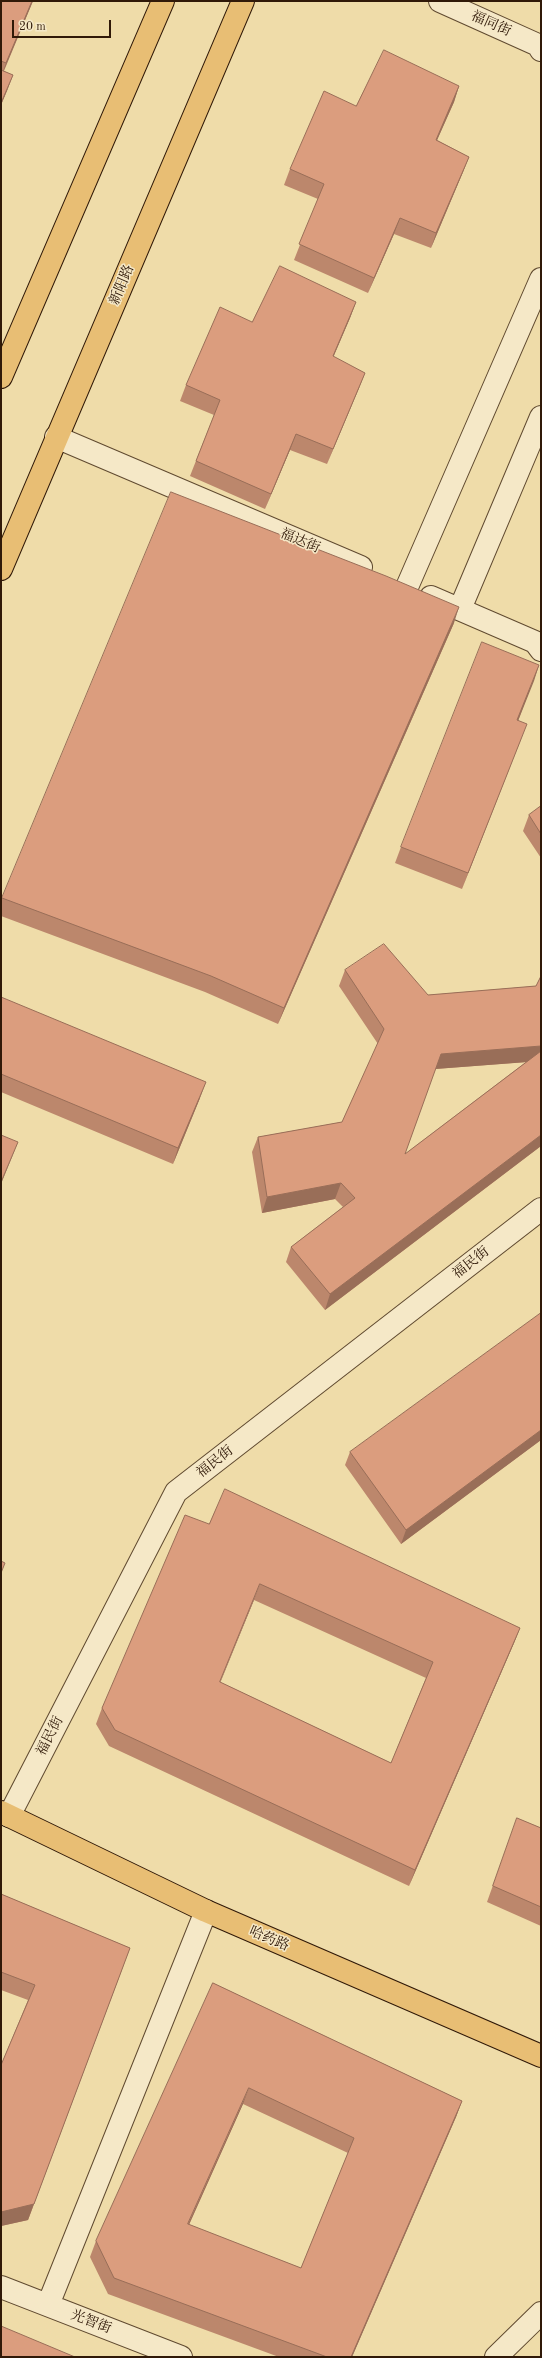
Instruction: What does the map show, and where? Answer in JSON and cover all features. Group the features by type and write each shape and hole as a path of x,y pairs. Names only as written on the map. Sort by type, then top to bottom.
{"main road":[{"path":"1,377 163,1"},
{"name":"新阳路","path":"1,569 243,1"},
{"name":"哈药路","path":"5,1814 206,1911 541,2056"}],"street":[{"name":"福同街","path":"440,1 538,46 541,50"},
{"path":"407,587 541,279"},
{"path":"460,609 541,417"},
{"name":"福达街","path":"56,437 460,609 535,642 541,650"},
{"name":"福民街","path":"5,1814 176,1492 541,1209"},
{"path":"48,2305 206,1911"},
{"name":"光智街","path":"1,2287 181,2357"},
{"path":"496,2357 541,2313"}],"building":[{"path":"1,1 32,1 6,63 1,61"},
{"path":"384,50 459,86 436,140 469,157 436,233 400,218 374,278 299,244 324,184 290,169 324,91 356,106"},
{"path":"1,70 13,75 1,103"},
{"path":"280,266 356,302 333,356 365,373 333,449 296,434 271,494 196,461 220,400 186,385 220,307 252,322"},
{"path":"171,492 386,576 459,607 284,1008 211,976 2,898"},
{"path":"482,642 539,665 517,720 527,724 468,873 401,847"},
{"path":"541,806 541,834 529,815"},
{"path":"384,944 428,995 536,986 541,976 541,1046 441,1054 405,1154 541,1051 541,1135 330,1294 291,1247 355,1198 341,1183 267,1197 258,1137 342,1122 384,1029 345,970"},
{"path":"1,997 206,1082 178,1148 1,1074"},
{"path":"1,1135 18,1142 1,1182"},
{"path":"541,1313 541,1430 406,1530 350,1452"},
{"path":"225,1489 520,1628 415,1870 115,1730 102,1708 185,1515 209,1524","holes":["260,1584 433,1662 391,1763 220,1682"]},
{"path":"1,1561 5,1563 1,1573"},
{"path":"517,1818 541,1828 541,1907 493,1886"},
{"path":"1,1894 130,1948 34,2204 1,2212 1,2065 35,1985 1,1972"},
{"path":"213,1983 462,2101 351,2357 327,2357 114,2278 96,2241","holes":["249,2088 354,2138 301,2268 188,2224"]},
{"path":"1,2326 75,2357 1,2357"}]}
